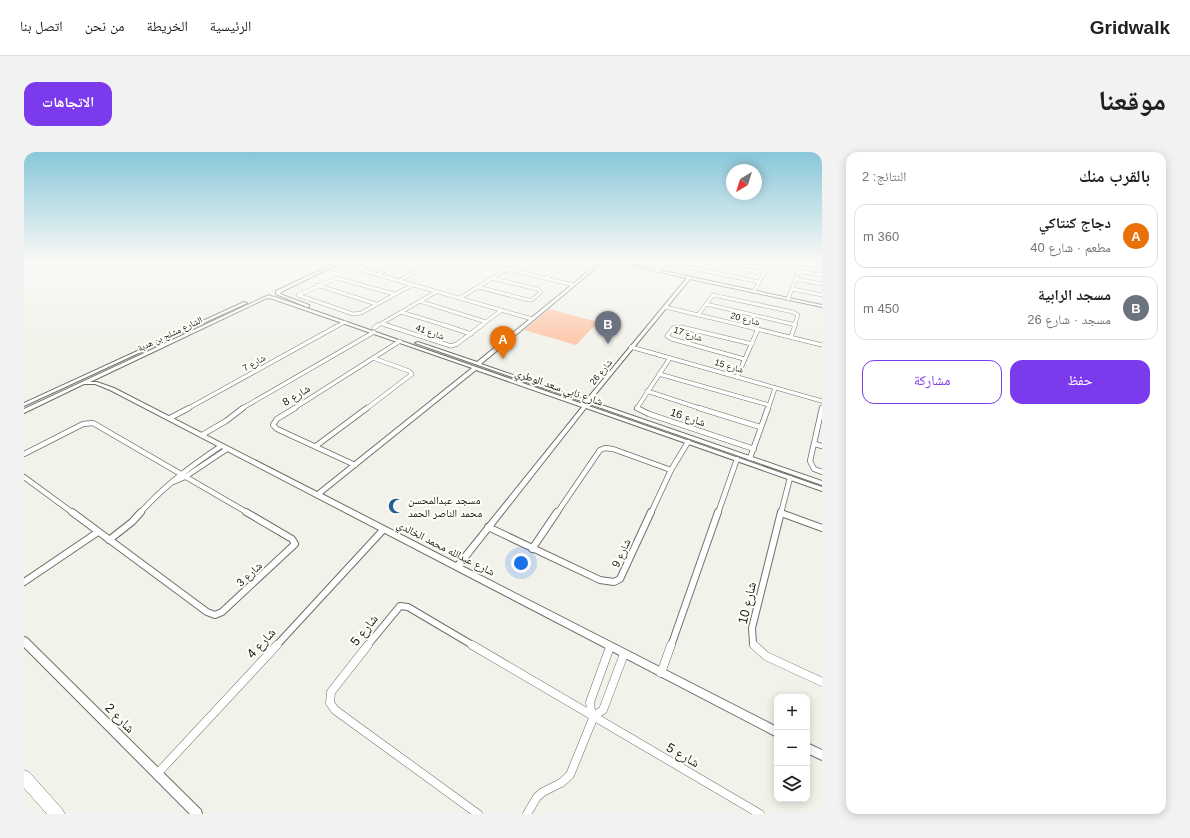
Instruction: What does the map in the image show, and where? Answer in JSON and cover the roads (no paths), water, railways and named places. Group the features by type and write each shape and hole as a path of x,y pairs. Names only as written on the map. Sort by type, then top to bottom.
{"highway":[{"path":"24,777 57,814"}],"street":[{"name":"الشارع مشلح بن هدبة","path":"24,405 269,292"},
{"name":"الشارع مشلح بن هدبة","path":"24,411 277,292"},
{"name":"شارع نابي سعد الوطري","path":"279,292 278,294 283,297 322,312 476,366 518,383 538,388 822,483"},
{"path":"302,292 298,295 353,314 361,313 398,292"},
{"path":"338,292 376,304"},
{"path":"387,292 394,294"},
{"path":"202,435 226,421 239,410 436,292 532,319"},
{"path":"460,298 470,292"},
{"path":"497,292 532,300 541,292"},
{"path":"317,495 565,292"},
{"name":"شارع 26","path":"586,404 678,292"},
{"path":"758,292 822,306"},
{"path":"788,299 791,292"},
{"path":"806,292 822,295"},
{"path":"698,315 712,295 793,312 798,315 791,337"},
{"name":"شارع نابي سعد الوطري","path":"266,298 274,298 322,312 345,322 374,330 400,341 523,380 538,388"},
{"path":"419,301 486,322"},
{"path":"706,304 796,325"},
{"path":"239,306 245,307"},
{"name":"شارع 20","path":"665,307 822,345"},
{"path":"229,310 233,310 233,313"},
{"name":"شارع 41","path":"382,324 446,346 456,345 502,310"},
{"name":"شارع 41","path":"401,312 471,334"},
{"name":"شارع 7","path":"170,418 345,322"},
{"name":"شارع 17","path":"744,359 672,339 667,336 673,328 680,326 752,344"},
{"path":"737,377 758,329"},
{"name":"شارع 8","path":"355,465 277,429 273,425 274,422 400,341"},
{"name":"شارع 15","path":"632,347 822,401"},
{"path":"316,446 412,374 409,371 373,358"},
{"name":"شارع 16","path":"670,358 637,405 637,408 754,448"},
{"path":"659,374 768,405"},
{"path":"102,375 100,380 104,385"},
{"path":"518,383 523,383 523,380"},
{"name":"شارع عبدالله محمد الخالدي","path":"84,383 104,385 170,418 383,530 457,566 610,647 774,730"},
{"path":"750,458 775,388"},
{"name":"شارع 16","path":"647,391 760,427"},
{"path":"457,566 586,404"},
{"name":"شارع نابي سعد الوطري","path":"586,404 822,489"},
{"path":"822,407 820,422 810,461 814,469 822,472"},
{"name":"شارع 3","path":"24,454 83,424 91,422 295,542 294,546 222,612 212,614 24,477"},
{"name":"شارع 9","path":"488,527 600,580 614,582 620,579 671,470 688,442"},
{"path":"815,444 822,446"},
{"path":"109,540 132,522 154,497 173,482 180,474 224,447"},
{"path":"173,482 185,477 224,447"},
{"path":"532,549 600,450 605,448 614,449 671,470"},
{"path":"661,673 737,459"},
{"name":"شارع 10","path":"790,478 752,628 753,644 766,656 822,682"},
{"path":"781,513 822,528"},
{"name":"شارع 4","path":"157,774 383,530"},
{"path":"24,582 98,532"},
{"name":"شارع 5","path":"478,814 335,710 330,703 331,692 396,609 403,606 408,607 760,814"},
{"name":"شارع 2","path":"24,641 197,814"},
{"path":"594,716 591,711 590,702 610,647"},
{"path":"527,814 537,797 543,792 561,783 570,775 594,716 603,710 624,654"},
{"path":"810,749 822,755"}],"place":[{"name":"مسجد الرابية","path":"608,344"},
{"name":"دجاج كنتاكي","path":"503,359"},
{"name":"مسجد عبدالمحسن محمد الناصر الحمد","path":"396,506"}]}
